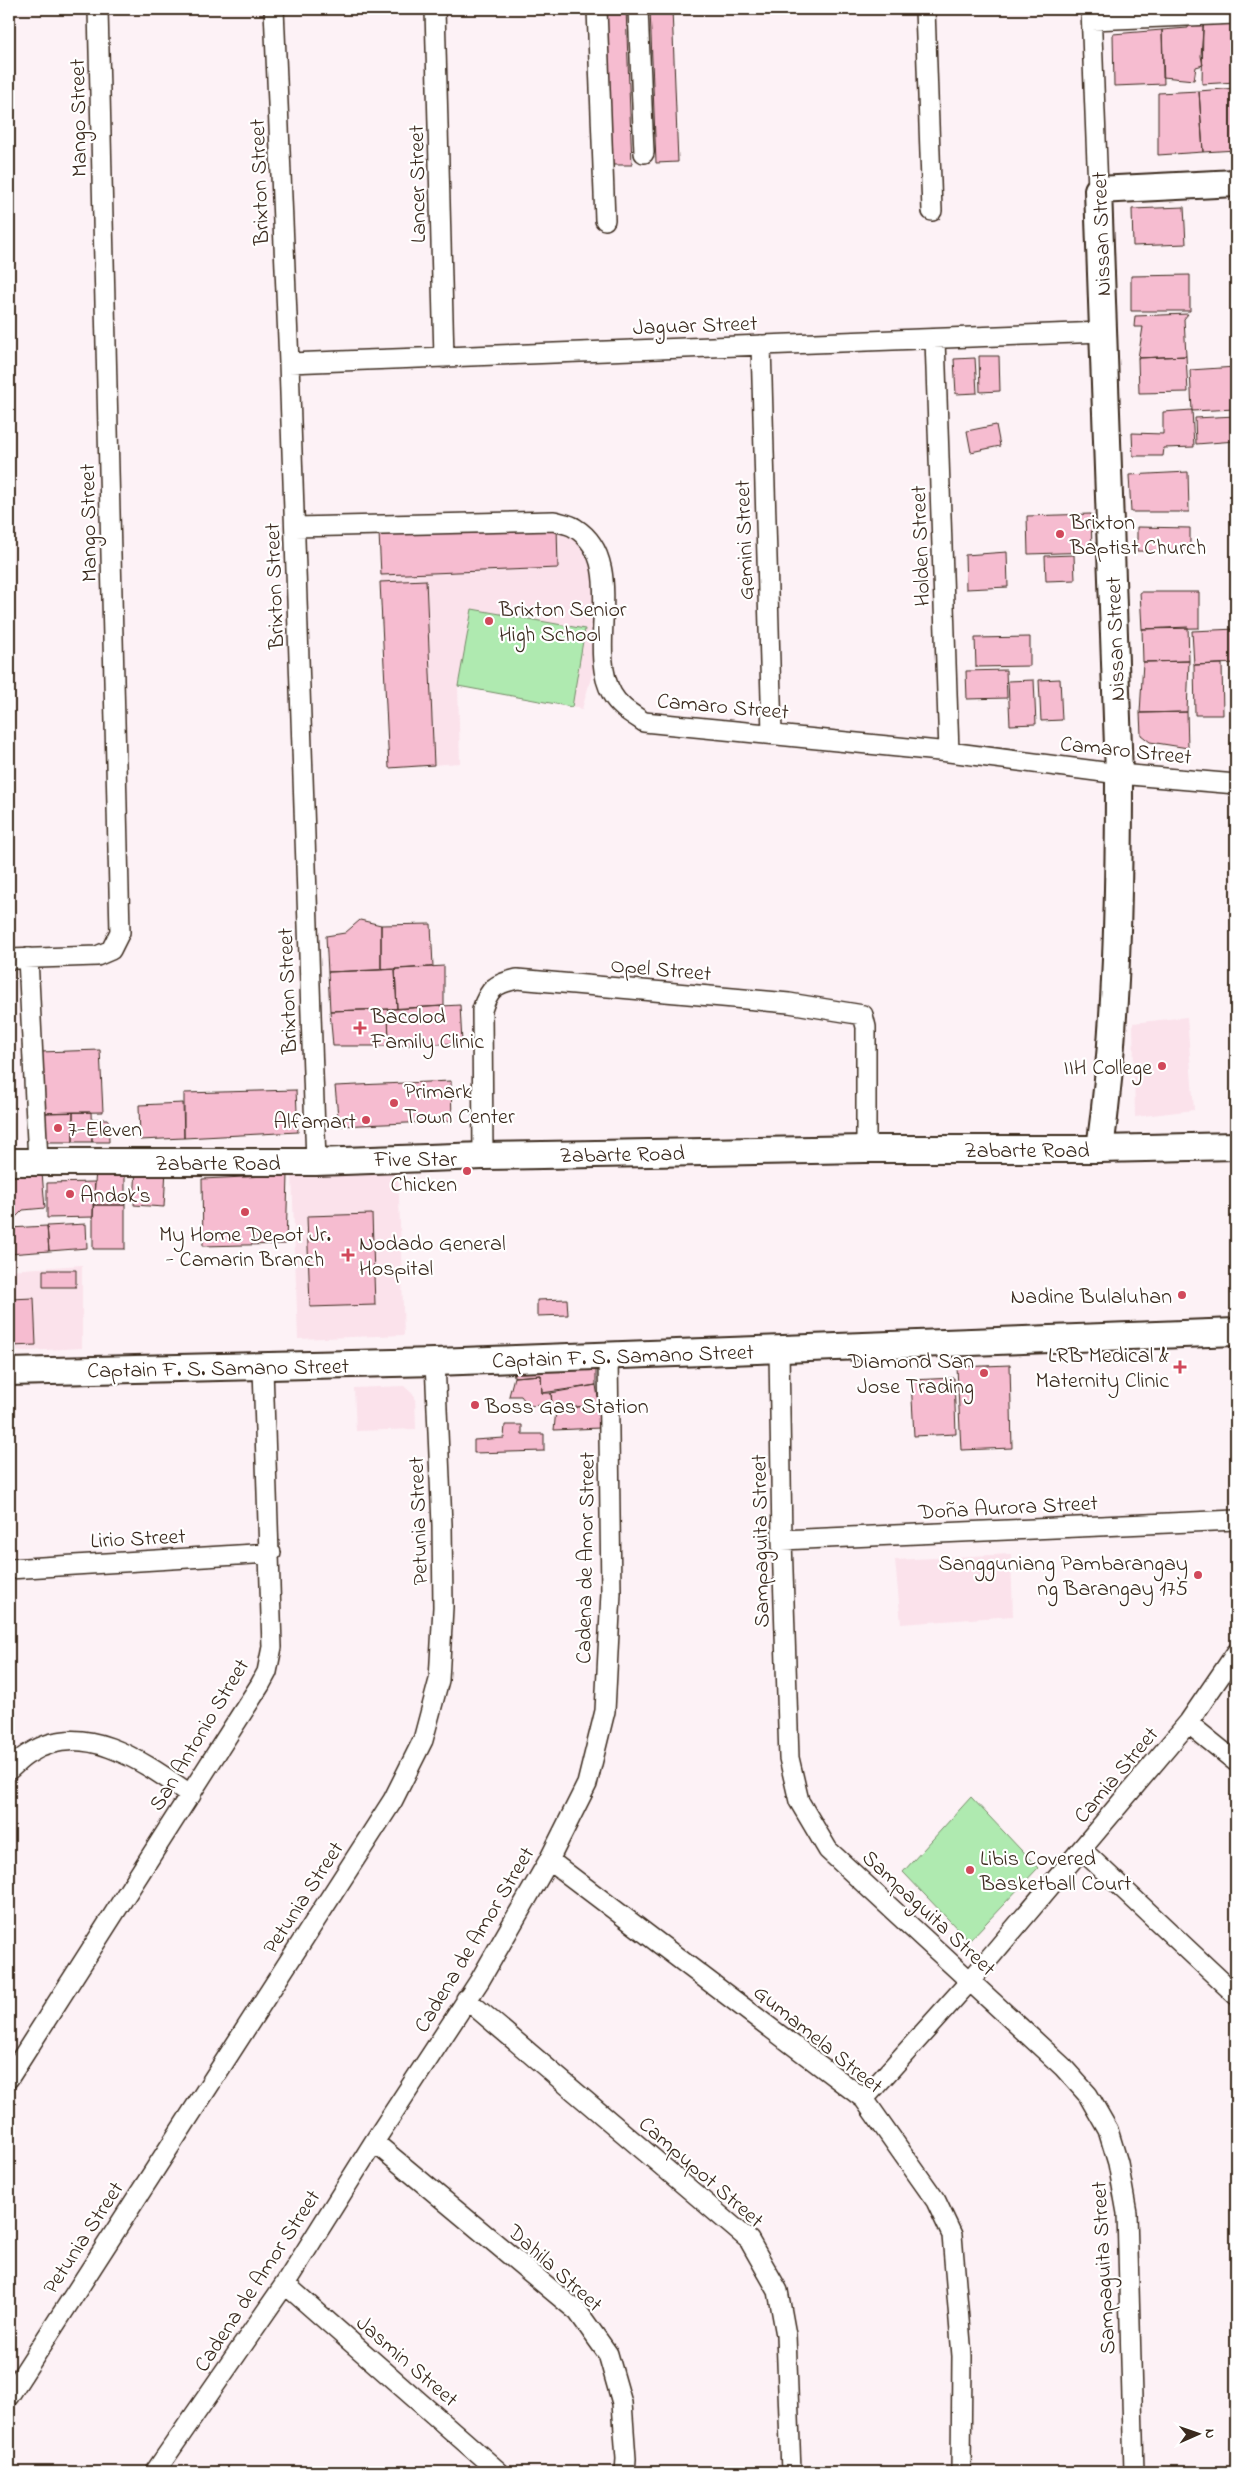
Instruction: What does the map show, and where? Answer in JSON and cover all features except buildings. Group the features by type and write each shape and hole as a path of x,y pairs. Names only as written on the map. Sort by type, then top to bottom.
{"main road":[{"path":"1098,190 1236,183"},
{"name":"Nissan Street","path":"1098,190 1119,774 1116,969 1108,1088 1100,1149"},
{"name":"Zabarte Road","path":"9,1162 316,1162 483,1156 866,1149 1100,1149 1236,1146"},
{"name":"Captain F. S. Samano Street","path":"9,1372 263,1368 1236,1333"}],"street":[{"name":"Mango Street","path":"28,958 103,955 114,946 120,932 98,9"},
{"name":"Brixton Street","path":"274,9 295,527 316,1162"},
{"name":"Lancer Street","path":"435,9 444,358"},
{"path":"597,9 605,220"},
{"path":"638,9 644,153"},
{"path":"925,9 932,211"},
{"path":"1092,15 1236,14"},
{"name":"Nissan Street","path":"1092,15 1098,190"},
{"name":"Jaguar Street","path":"289,363 1103,332"},
{"name":"Holden Street","path":"935,338 949,752"},
{"name":"Gemini Street","path":"761,345 772,734"},
{"name":"Camaro Street","path":"295,527 554,521 574,527 592,542 602,567 604,672 612,694 623,708 644,722 949,752 1119,774 1236,784"},
{"path":"9,959 28,958 38,1161"},
{"name":"Opel Street","path":"483,1156 482,1010 487,996 498,984 517,979 789,1003 863,1015 866,1027 866,1149"},
{"name":"Sampaguita Street","path":"779,1350 782,1540 789,1758 799,1801 828,1850 1064,2067 1088,2095 1108,2130 1118,2163 1127,2213 1134,2472"},
{"name":"Cadena de Amor Street","path":"155,2472 285,2284 374,2142 480,1980 549,1860 587,1784 605,1711 610,1593 608,1356"},
{"name":"Petunia Street","path":"9,2396 392,1800 423,1740 439,1680 444,1606 435,1362"},
{"name":"San Antonio Street","path":"9,2078 191,1795 267,1672 272,1647 271,1553 263,1368"},
{"name":"Doña Aurora Street","path":"782,1540 1236,1520"},
{"name":"Lirio Street","path":"9,1569 271,1553"},
{"name":"Camia Street","path":"864,2099 970,1981 1188,1723 1236,1653"},
{"path":"1188,1723 1236,1762"},
{"path":"9,1770 30,1752 60,1741 104,1744 144,1763 191,1795"},
{"path":"1082,1850 1236,1995"},
{"name":"Gumamela Street","path":"549,1860 864,2099 936,2201 952,2235 962,2356 961,2472"},
{"name":"Campupot Street","path":"466,1999 749,2240 778,2291 786,2335 791,2472"},
{"name":"Dahila Street","path":"374,2142 578,2312 608,2354 622,2403 626,2459 625,2472"},
{"name":"Jasmin Street","path":"285,2284 499,2472"}],"shaded area":[{"name":"Brixton Senior High School","path":"557,526 593,551 596,661 582,709 458,686 460,763 389,768 379,533"},
{"name":"IIH College","path":"1187,1017 1194,1110 1135,1117 1133,1023"},
{"name":"Nodado General Hospital","path":"398,1170 404,1335 298,1339 292,1174"},
{"path":"82,1265 82,1348 9,1352 9,1270"},
{"path":"404,1386 415,1396 416,1429 356,1431 354,1388"},
{"path":"1011,1554 1013,1616 901,1624 895,1560"}],"green space":[{"path":"472,609 585,629 572,707 458,686"},
{"name":"Libis Covered Basketball Court","path":"971,1797 1038,1868 969,1941 903,1872"}],"place":[{"name":"Brixton Baptist Church","path":"1060,534"},
{"name":"Brixton Senior High School","path":"489,621"},
{"name":"Bacolod Family Clinic","path":"360,1028"},
{"name":"IIH College","path":"1162,1066"},
{"name":"Primark Town Center","path":"394,1103"},
{"name":"Alfamart","path":"366,1120"},
{"name":"7-Eleven","path":"58,1128"},
{"name":"Five Star Chicken","path":"467,1171"},
{"name":"Andok's","path":"70,1194"},
{"name":"My Home Depot Jr. - Camarin Branch","path":"245,1212"},
{"name":"Nodado General Hospital","path":"348,1255"},
{"name":"Nadine Bulaluhan","path":"1182,1295"},
{"name":"LRB Medical & Maternity Clinic","path":"1180,1367"},
{"name":"Diamond San Jose Trading","path":"984,1373"},
{"name":"Boss Gas Station","path":"475,1405"},
{"name":"Sangguniang Pambarangay ng Barangay 175","path":"1198,1575"},
{"name":"Libis Covered Basketball Court","path":"970,1870"}]}
